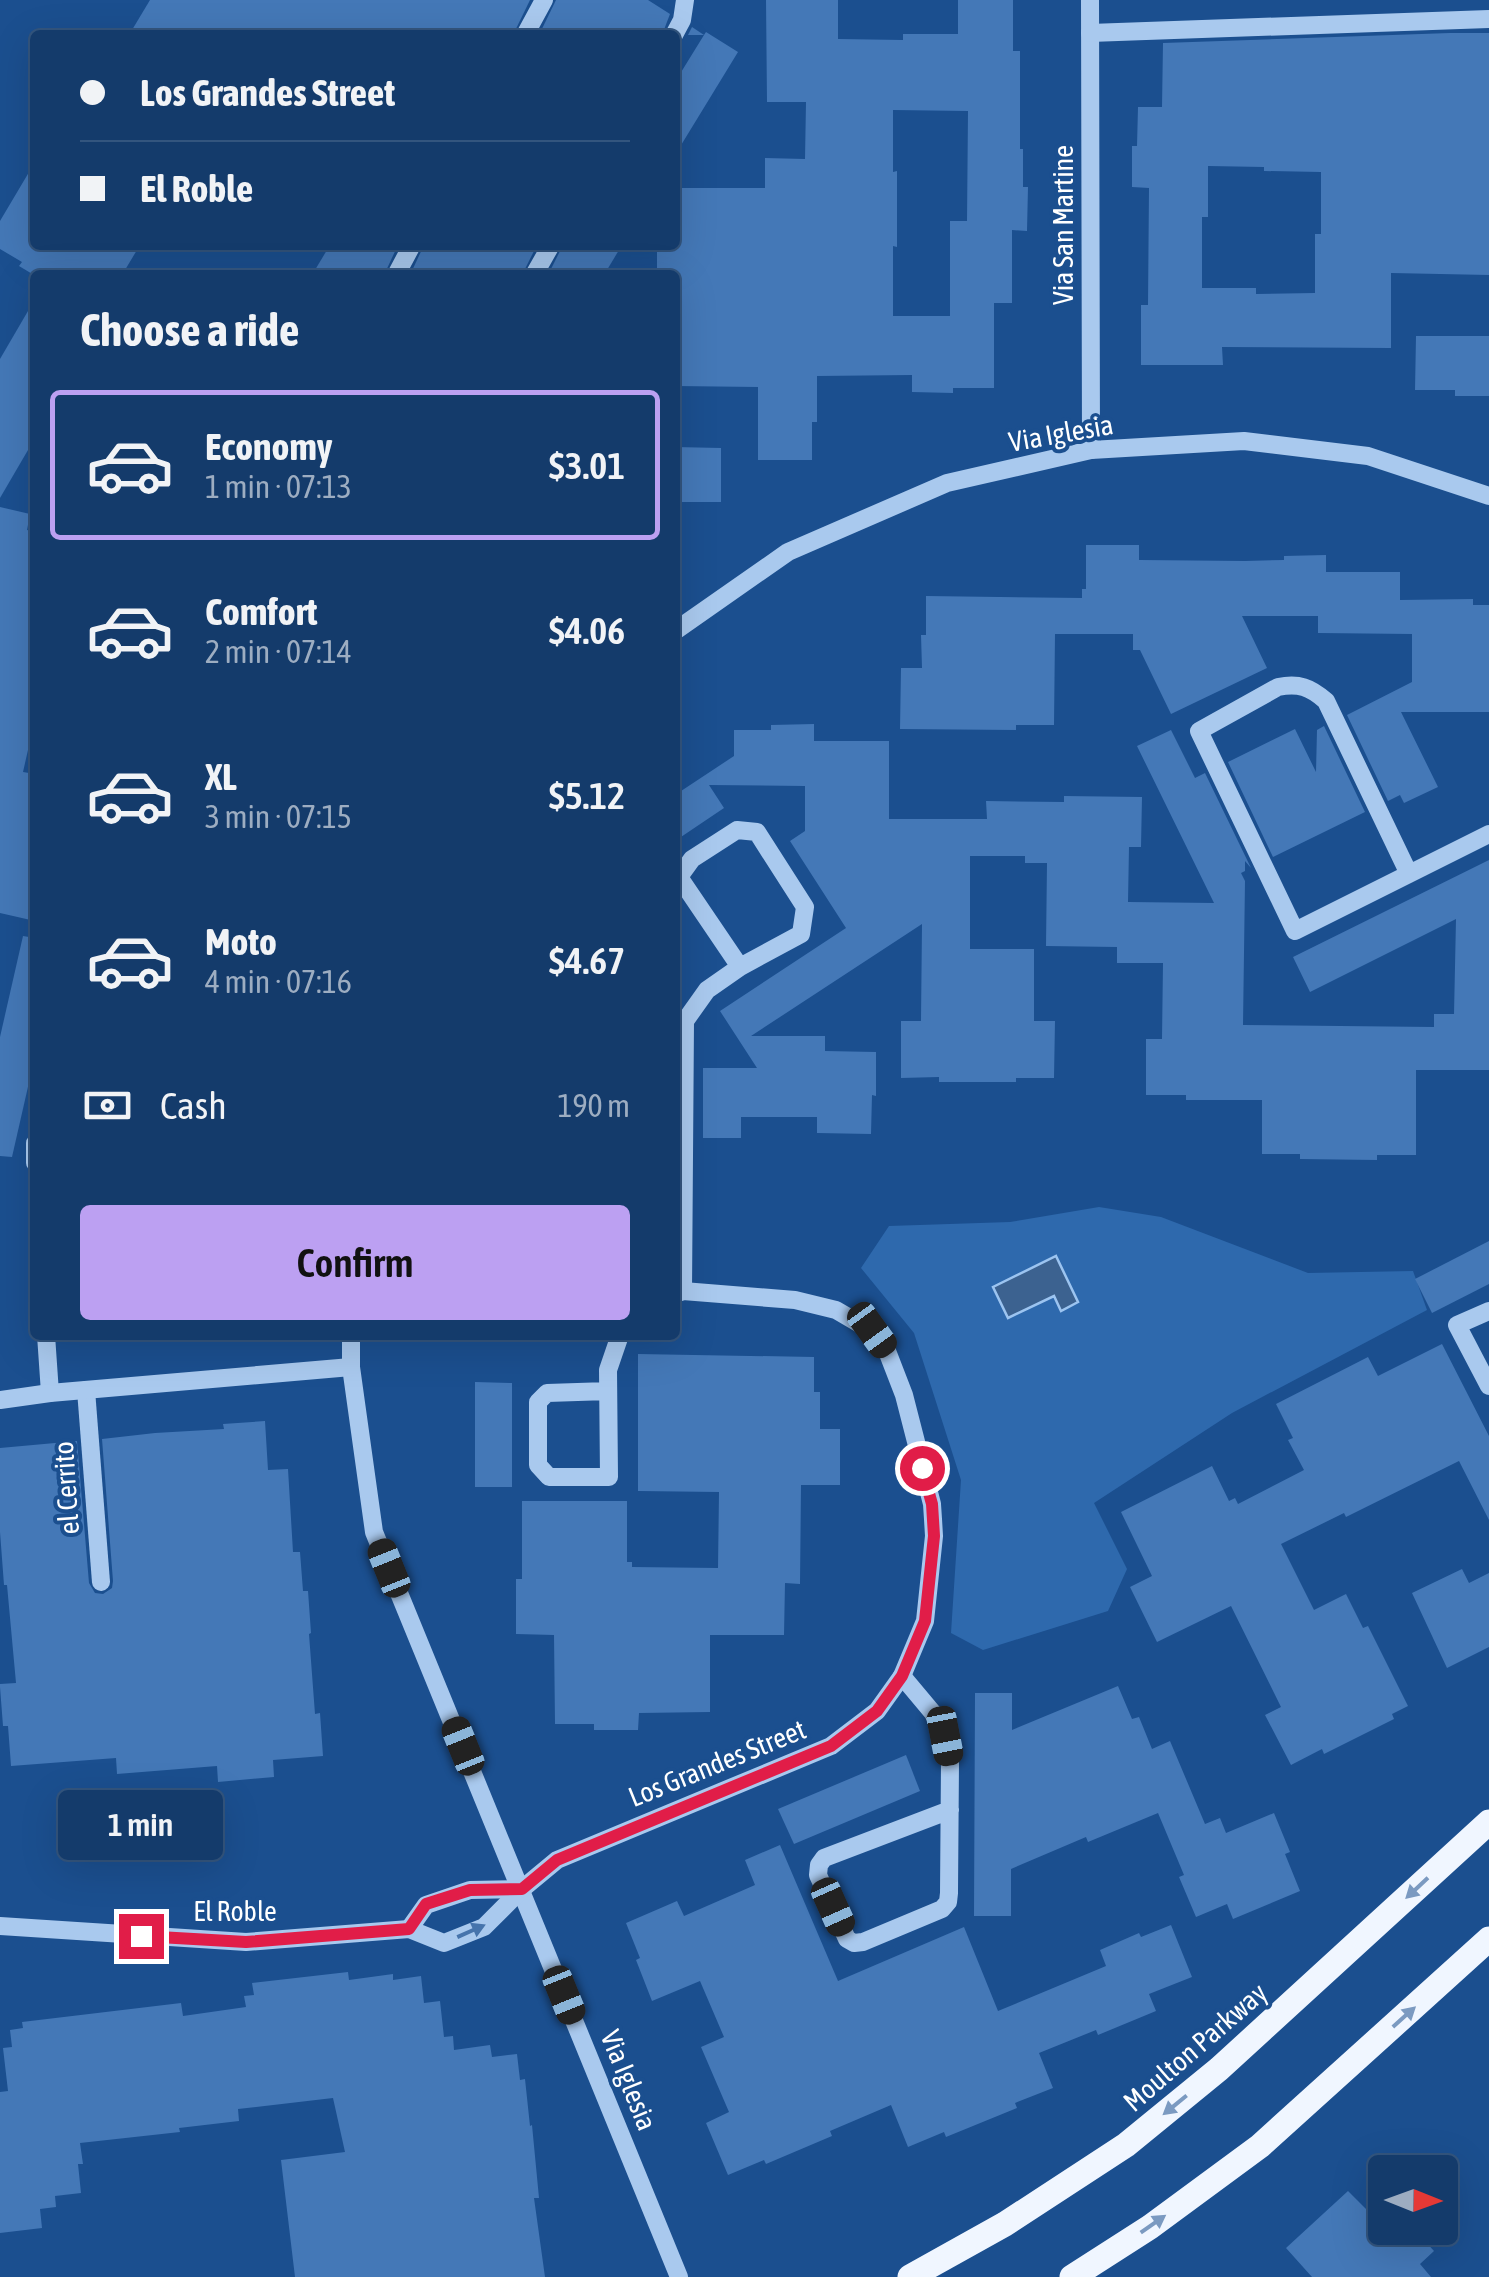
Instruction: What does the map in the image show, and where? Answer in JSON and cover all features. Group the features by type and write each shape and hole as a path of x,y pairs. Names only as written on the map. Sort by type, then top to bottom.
{"main road":[{"name":"Moulton Parkway","path":"910,2277 1005,2224 1126,2145 1218,2069 1489,1822"},
{"path":"1072,2277 1150,2227 1260,2146 1489,1940"}],"street":[{"path":"529,30 544,0"},
{"path":"677,30 686,0"},
{"name":"Via San Martine","path":"1090,0 1092,450"},
{"path":"1090,33 1489,19"},
{"name":"Via Iglesia","path":"680,628 788,552 947,483 1092,450 1244,442 1368,456 1489,496"},
{"path":"1409,874 1326,701 1314,690 1292,684 1278,687 1199,730 1295,931 1409,874 1489,834"},
{"name":"Los Grandes Street","path":"680,876 692,859 736,830 756,832 805,908 801,934 707,990 685,1020 680,1248"},
{"name":"Los Grandes Street","path":"680,878 740,967"},
{"name":"Los Grandes Street","path":"522,1889 557,1860 831,1746 877,1711 902,1676 925,1621 934,1536 932,1504 904,1395 887,1350 872,1330 836,1310 795,1300 680,1293"},
{"path":"1489,1310 1457,1325 1489,1386"},
{"path":"46,1340 50,1393"},
{"name":"Via Iglesia","path":"351,1340 351,1367 374,1532 680,2277"},
{"path":"608,1392 546,1393 538,1402 538,1465 550,1477 610,1477 608,1370 618,1340"},
{"path":"0,1400 351,1367"},
{"name":"el Cerrito","path":"86,1390 101,1582"},
{"path":"902,1676 933,1713 945,1736 950,1762 950,1810 949,1893 948,1902 942,1910 863,1942 847,1939 818,1875 820,1863 824,1858 950,1810"},
{"path":"409,1929 426,1904 470,1890 522,1889"},
{"name":"El Roble","path":"0,1926 246,1942 409,1929 444,1943 484,1927 522,1889"}],"shaded area":[{"path":"1099,1207 1161,1217 1308,1273 1413,1271 1427,1310 1232,1413 1094,1503 1127,1569 1108,1611 983,1650 951,1633 961,1480 914,1333 861,1268 889,1226 1010,1222"},
{"path":"1056,1256 1078,1302 1061,1311 1054,1296 1008,1318 993,1287"}],"building":[{"path":"150,0 530,0 515,30 132,30"},
{"path":"556,0 648,0 670,14 664,30 541,30"},
{"path":"766,0 838,0 838,39 903,40 903,34 958,34 958,0 1013,0 1013,51 1020,51 1020,149 1023,187 1028,187 1027,231 1012,230 1012,303 994,303 994,388 912,392 912,375 817,376 812,460 758,460 758,387 680,386 680,270 657,270 657,250 680,250 680,188 765,188 765,158 805,159 806,102 767,102","holes":["893,110 968,111 967,221 950,221 950,316 893,316 893,246 897,247"]},
{"path":"692,27 704,35 688,35"},
{"path":"706,32 738,52 680,147 680,74"},
{"path":"1489,33 1489,275 1391,273 1391,348 1222,347 1223,365 1141,365 1141,305 1148,305 1149,188 1132,187 1132,146 1137,146 1138,107 1162,107 1163,43","holes":["1208,166 1264,167 1264,171 1321,172 1321,234 1315,234 1315,293 1256,294 1256,288 1202,288 1202,217 1208,217"]},
{"path":"30,170 30,250 137,250 125,270 30,273 19,266 22,262 0,249 0,221"},
{"path":"327,250 396,250 386,270 315,270"},
{"path":"422,250 534,250 524,270 412,270"},
{"path":"560,250 619,250 607,270 550,270"},
{"path":"30,308 30,447 0,498 0,359"},
{"path":"1416,336 1489,336 1489,396 1455,396 1455,390 1415,390"},
{"path":"680,447 721,448 721,502 680,502"},
{"path":"0,507 30,514 30,741 23,772 30,773 30,920 0,913"},
{"path":"1086,545 1139,545 1139,560 1284,560 1284,556 1326,555 1326,572 1400,572 1400,600 1473,599 1473,605 1489,605 1489,712 1401,712 1438,787 1404,803 1400,795 1388,801 1347,715 1412,682 1412,634 1318,633 1318,616 1242,616 1267,668 1171,714 1140,650 1133,650 1133,634 1055,634 1054,725 1016,725 1016,730 900,729 901,668 922,668 926,596 1082,598 1082,589 1086,589"},
{"path":"814,724 814,741 889,741 889,819 987,819 986,801 1142,797 1141,847 1129,847 1128,902 1214,903 1137,746 1171,730 1195,778 1205,773 1251,868 1245,861 1245,871 1241,873 1245,881 1243,1025 1434,1027 1434,1014 1454,1014 1456,919 1310,992 1293,957 1489,860 1489,1070 1416,1070 1416,1155 1377,1155 1377,1160 1300,1159 1300,1154 1262,1154 1262,1100 1186,1100 1186,1095 1146,1095 1146,1039 1162,1039 1163,963 1117,963 1117,947 1046,946 1047,863 1025,863 1025,856 970,856 970,949 1034,949 1034,1021 1055,1021 1054,1078 939,1082 939,1077 901,1078 901,1021 921,1021 922,924 751,1036 825,1036 825,1051 876,1052 871,1134 817,1133 817,1117 741,1117 741,1138 703,1138 703,1068 757,1068 720,1011 846,928 790,841 805,831 805,786 709,785 724,808 680,838 680,792 734,756 734,730 771,730 771,725"},
{"path":"1324,726 1365,812 1273,857 1228,762 1295,729 1316,772 1317,730"},
{"path":"23,936 30,937 30,1078 12,1157 0,1156 0,1037"},
{"path":"1489,1241 1489,1284 1432,1313 1415,1279"},
{"path":"1442,1344 1489,1436 1489,1520 1459,1461 1281,1544 1314,1610 1346,1594 1363,1628 1368,1626 1408,1706 1392,1714 1394,1719 1324,1754 1322,1749 1291,1765 1265,1715 1281,1707 1231,1606 1157,1642 1130,1587 1152,1576 1121,1512 1212,1466 1229,1501 1235,1498 1238,1504 1304,1470 1288,1440 1293,1438 1276,1404 1368,1357 1378,1376"},
{"path":"638,1354 814,1357 814,1392 820,1392 820,1429 840,1429 840,1485 801,1485 800,1584 785,1583 784,1635 710,1635 710,1712 639,1713 638,1730 594,1730 594,1724 555,1724 554,1635 516,1634 516,1579 522,1579 522,1501 627,1501 627,1562 632,1562 632,1567 718,1568 719,1492 638,1491"},
{"path":"475,1382 512,1383 512,1487 475,1487"},
{"path":"265,1421 268,1470 288,1469 293,1552 300,1552 303,1591 308,1591 315,1714 320,1713 323,1756 273,1760 274,1777 218,1782 217,1766 117,1774 116,1758 11,1766 0,1687 16,1683 0,1532 0,1448 77,1441 89,1583 95,1593 103,1594 112,1588 113,1581 102,1439 224,1429 223,1424"},
{"path":"1462,1569 1469,1583 1489,1573 1489,1647 1447,1668 1412,1593"},
{"path":"1118,1686 1132,1719 1139,1717 1152,1749 1170,1741 1205,1824 1220,1818 1226,1833 1274,1813 1300,1891 1233,1919 1227,1904 1196,1917 1179,1877 1184,1875 1158,1813 1088,1842 1086,1837 1011,1869 1011,1916 974,1916 975,1693 1012,1693 1012,1730"},
{"path":"906,1755 920,1791 794,1844 778,1809"},
{"path":"780,1845 838,1981 964,1927 998,2011 1106,1966 1100,1950 1139,1933 1141,1937 1171,1925 1192,1977 1149,1994 1156,2011 1039,2053 1053,2088 1015,2103 1017,2108 946,2137 944,2132 908,2147 891,2105 830,2131 832,2136 766,2164 764,2160 728,2175 706,2123 729,2112 701,2047 724,2037 700,1981 652,2001 626,1923 677,1901 684,1916 755,1885 745,1860"},
{"path":"348,1972 349,1980 393,1974 393,1980 421,1976 424,2003 440,2001 444,2037 453,2036 454,2050 490,2045 492,2057 517,2054 532,2125 539,2198 534,2198 545,2277 295,2277 281,2160 345,2152 333,2098 238,2109 239,2121 179,2128 180,2132 80,2143 81,2193 55,2196 56,2207 40,2209 42,2228 0,2233 0,2092 8,2091 3,2048 12,2047 10,2030 23,2028 22,2022 181,2003 183,2016 246,2007 244,1996 254,1995 252,1983"},
{"path":"1348,2191 1368,2211 1368,2245 1429,2245 1434,2251 1420,2264 1431,2277 1312,2277 1286,2248"}],"route":[{"path":"141,1936 246,1942 409,1929 426,1904 470,1890 522,1889 557,1860 831,1746 877,1711 902,1676 925,1621 934,1536 932,1504 922,1468"}]}
